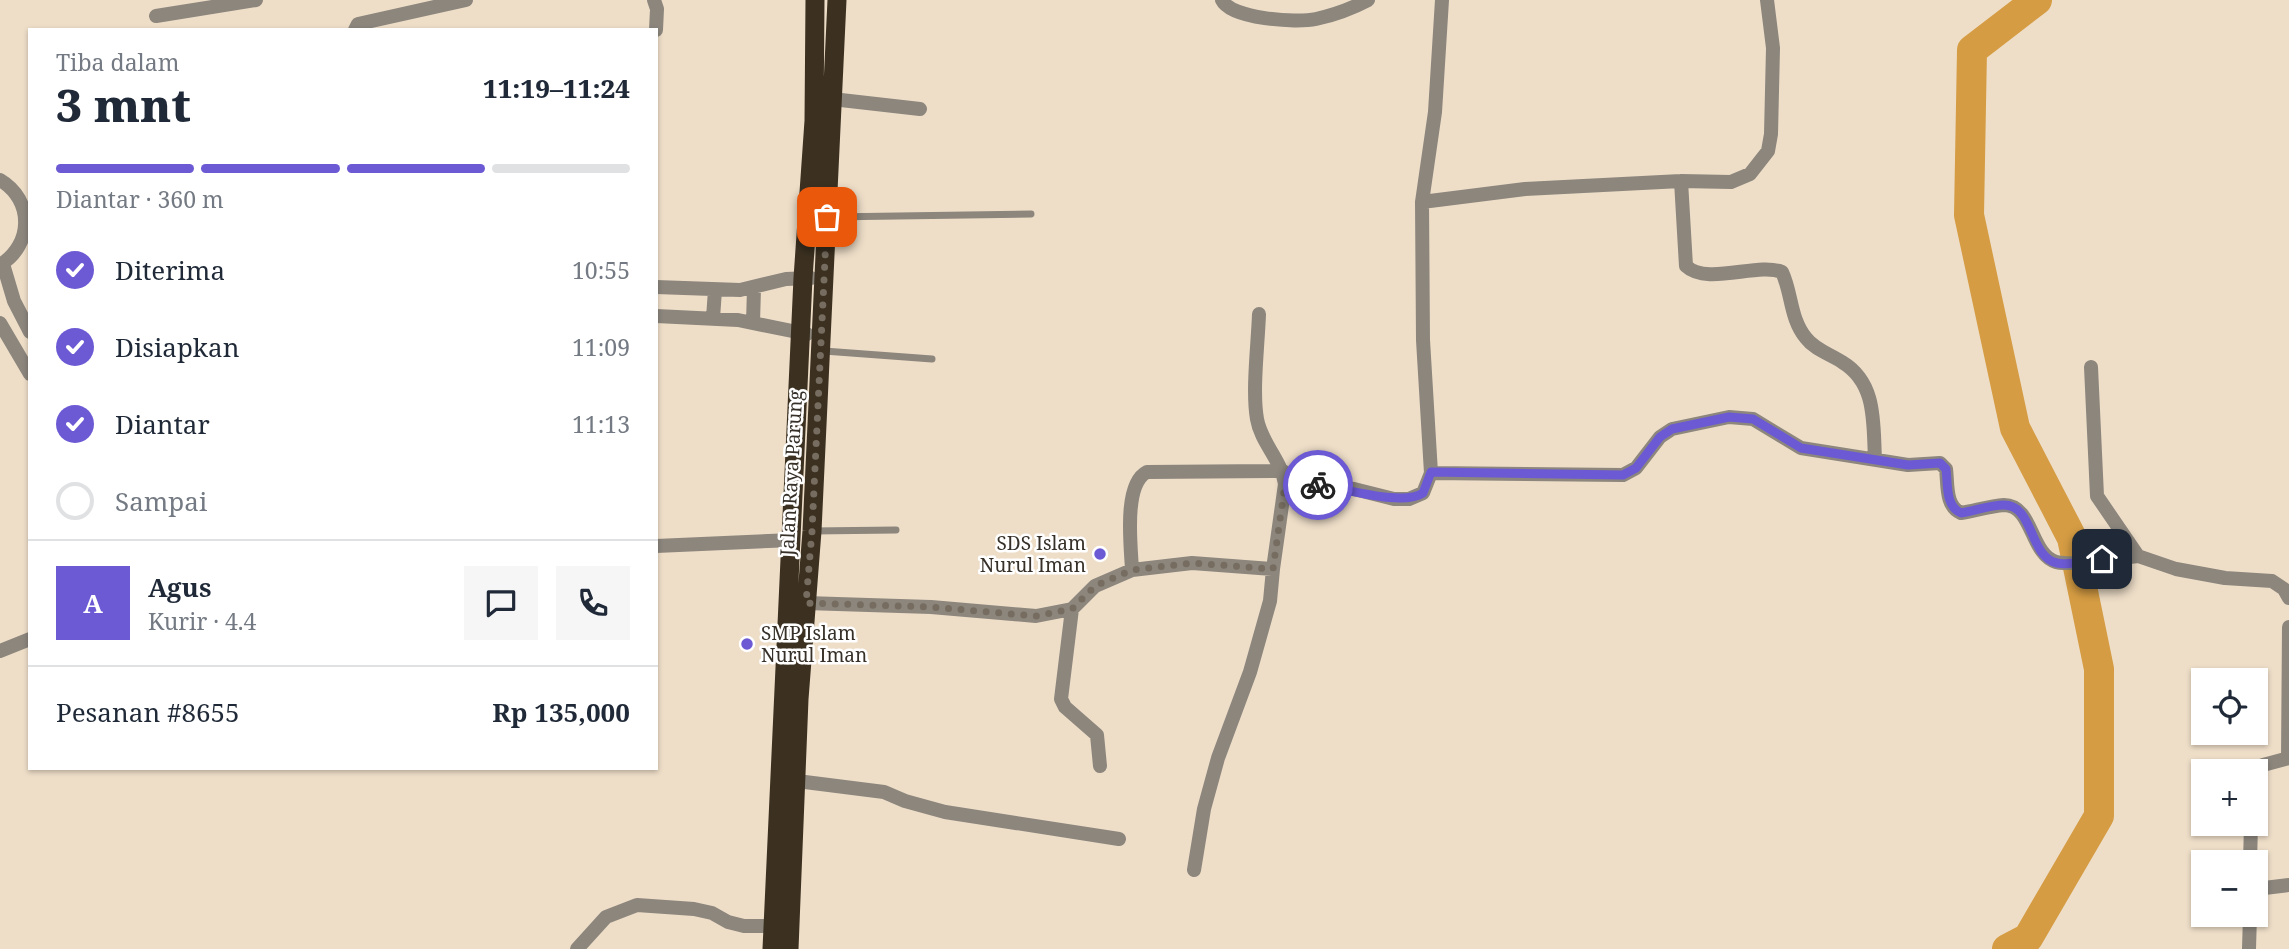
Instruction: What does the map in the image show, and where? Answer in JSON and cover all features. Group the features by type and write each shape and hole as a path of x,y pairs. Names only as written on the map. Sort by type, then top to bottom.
{"highway":[{"name":"Jalan Raya Parung","path":"772,949 787,829 797,781 812,531 820,343 813,279 815,0"},
{"name":"Jalan Raya Parung","path":"789,949 787,829 800,334 827,217 837,0"}],"street":[{"path":"156,16 256,0"},
{"path":"356,28 358,24 466,0"},
{"path":"654,0 657,9 656,28"},
{"path":"1222,0 1225,6 1242,15 1313,20 1351,9 1368,0"},
{"path":"1132,570 1130,515 1134,490 1141,475 1146,472 1284,477 1394,499 1409,499 1423,493 1431,472 1423,341 1422,202 1435,112 1442,0"},
{"path":"1422,202 1525,189 1681,181 1731,182 1750,174 1768,151 1773,48 1767,0"},
{"path":"832,99 920,109"},
{"path":"0,180 18,197 26,218 23,239 12,257 1,265 14,301 28,328"},
{"path":"1681,181 1686,266 1693,271 1702,272 1738,273 1767,269 1782,272 1793,312 1804,336 1813,346 1856,371 1865,383 1870,399 1875,459"},
{"path":"658,287 715,290 754,288 813,279"},
{"path":"753,323 754,288"},
{"path":"713,318 715,290"},
{"path":"1194,870 1204,809 1270,601 1284,477 1256,418 1259,314"},
{"path":"658,316 753,323 800,334 820,343"},
{"path":"0,323 28,371"},
{"path":"2091,367 2097,496 2131,557"},
{"path":"1431,472 1623,475 1636,468 1660,437 1672,429 1729,417 1753,419 1801,448 1908,465 1940,463 1946,469 1950,503 1954,510 1961,513 2005,505 2014,508 2022,514 2042,554 2057,563 2131,557 2225,578 2272,581 2284,589 2289,598"},
{"path":"658,546 793,540"},
{"path":"806,603 931,607 1036,616 1072,609 1095,586 1132,570 1192,563 1273,569"},
{"path":"1072,609 1061,699 1065,707 1097,735 1100,766"},
{"path":"2268,764 2288,758 2289,627"},
{"path":"0,652 28,640"},
{"path":"797,781 884,792 945,812 1119,839"},
{"path":"2268,888 2289,885"},
{"path":"577,949 583,946 606,917 637,905 694,909 744,926 773,926"},
{"path":"2249,927 2249,949"}],"lane":[{"path":"827,217 1031,214"},
{"path":"820,343 932,359"},
{"path":"812,531 896,530"}],"waterway":[{"path":"2007,949 2028,938 2099,816 2099,669 2072,538 2015,428 1969,215 1972,50 2037,0"}],"way so far":[{"path":"827,217 806,603 1052,615 1072,609 1095,586 1132,570 1192,563 1273,569 1274,545 1285,484 1318,485"}],"place":[{"name":"SDS Islam Nurul Iman","path":"1100,554"},
{"name":"SMP Islam Nurul Iman","path":"747,644"}],"route":[{"path":"1318,485 1354,489 1394,499 1409,499 1416,498 1427,489 1431,472 1623,475 1636,468 1660,437 1672,429 1729,417 1753,419 1801,448 1859,455 1908,465 1940,463 1946,469 1950,503 1954,510 1961,513 2005,505 2022,514 2042,554 2057,563 2102,559"}]}
